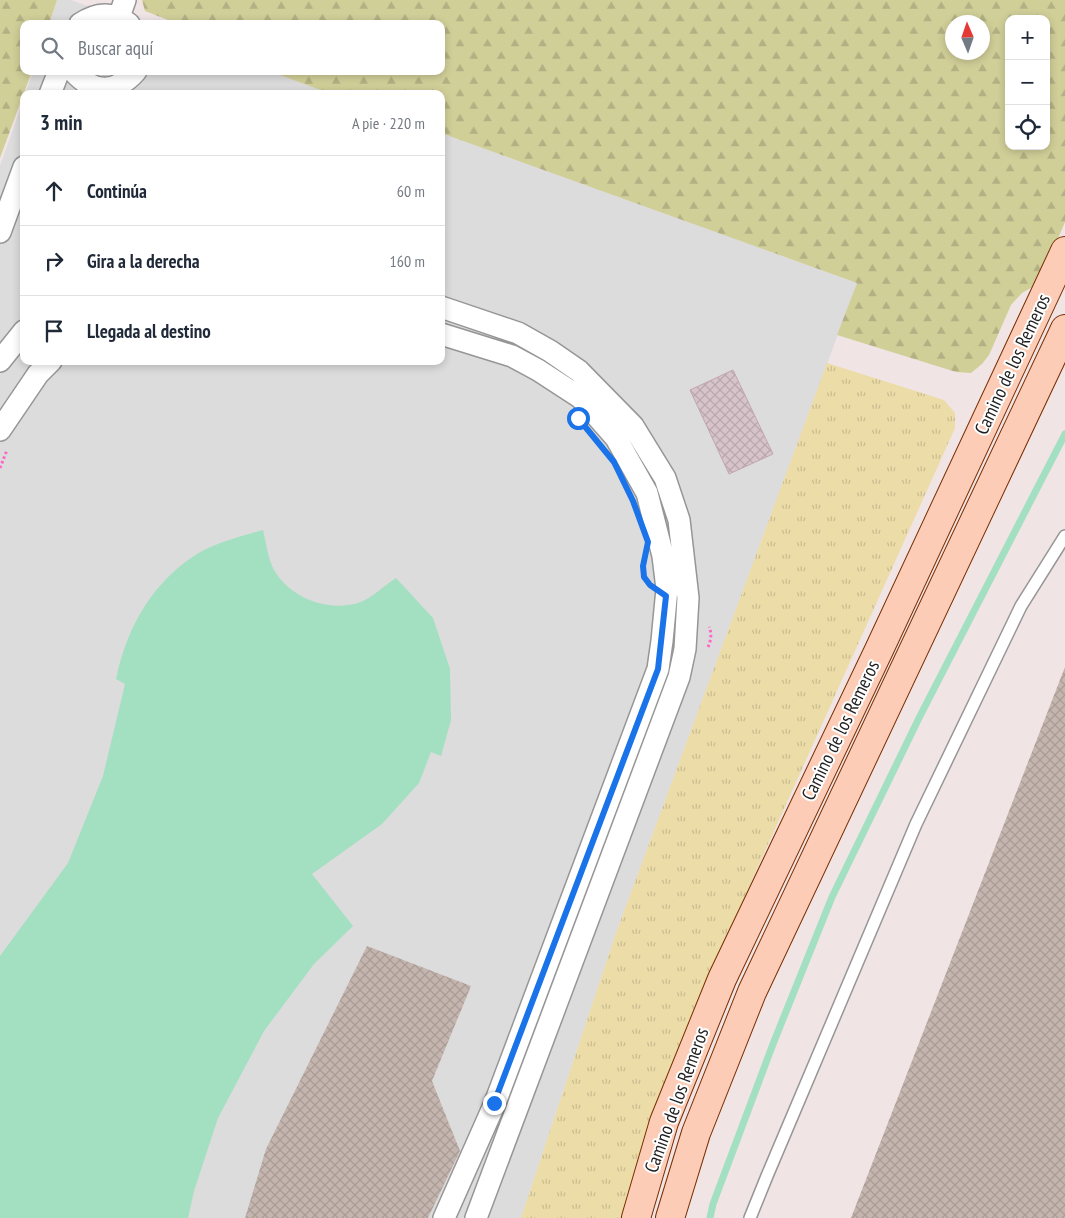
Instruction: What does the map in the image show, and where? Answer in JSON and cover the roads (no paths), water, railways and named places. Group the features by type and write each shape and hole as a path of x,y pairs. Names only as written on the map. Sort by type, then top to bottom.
{"main road":[{"name":"Camino de los Remeros","path":"636,1218 664,1122 722,979 878,652 1065,251"},
{"name":"Camino de los Remeros","path":"670,1218 696,1133 752,992 1065,329"}],"street":[{"path":"80,20 87,0"},
{"path":"85,20 100,14 124,14"},
{"path":"52,90 57,75"},
{"path":"77,75 82,81 93,87 105,88 118,86 132,75"},
{"path":"0,232 20,178"},
{"path":"445,308 518,333 550,351 579,371 633,426 665,478 679,520 688,598 685,649 679,677 476,1218"},
{"path":"444,1218 494,1103 658,669 667,589 663,556 647,493 616,438 581,398 538,370 512,356 445,335"},
{"path":"0,361 20,336"},
{"path":"0,430 38,374 47,365"}],"lane":[{"path":"750,1218 766,1176 916,824 1021,606 1065,536"}],"waterway":[{"path":"710,1218 713,1204 773,1044 832,897 920,716 1065,434"}]}
